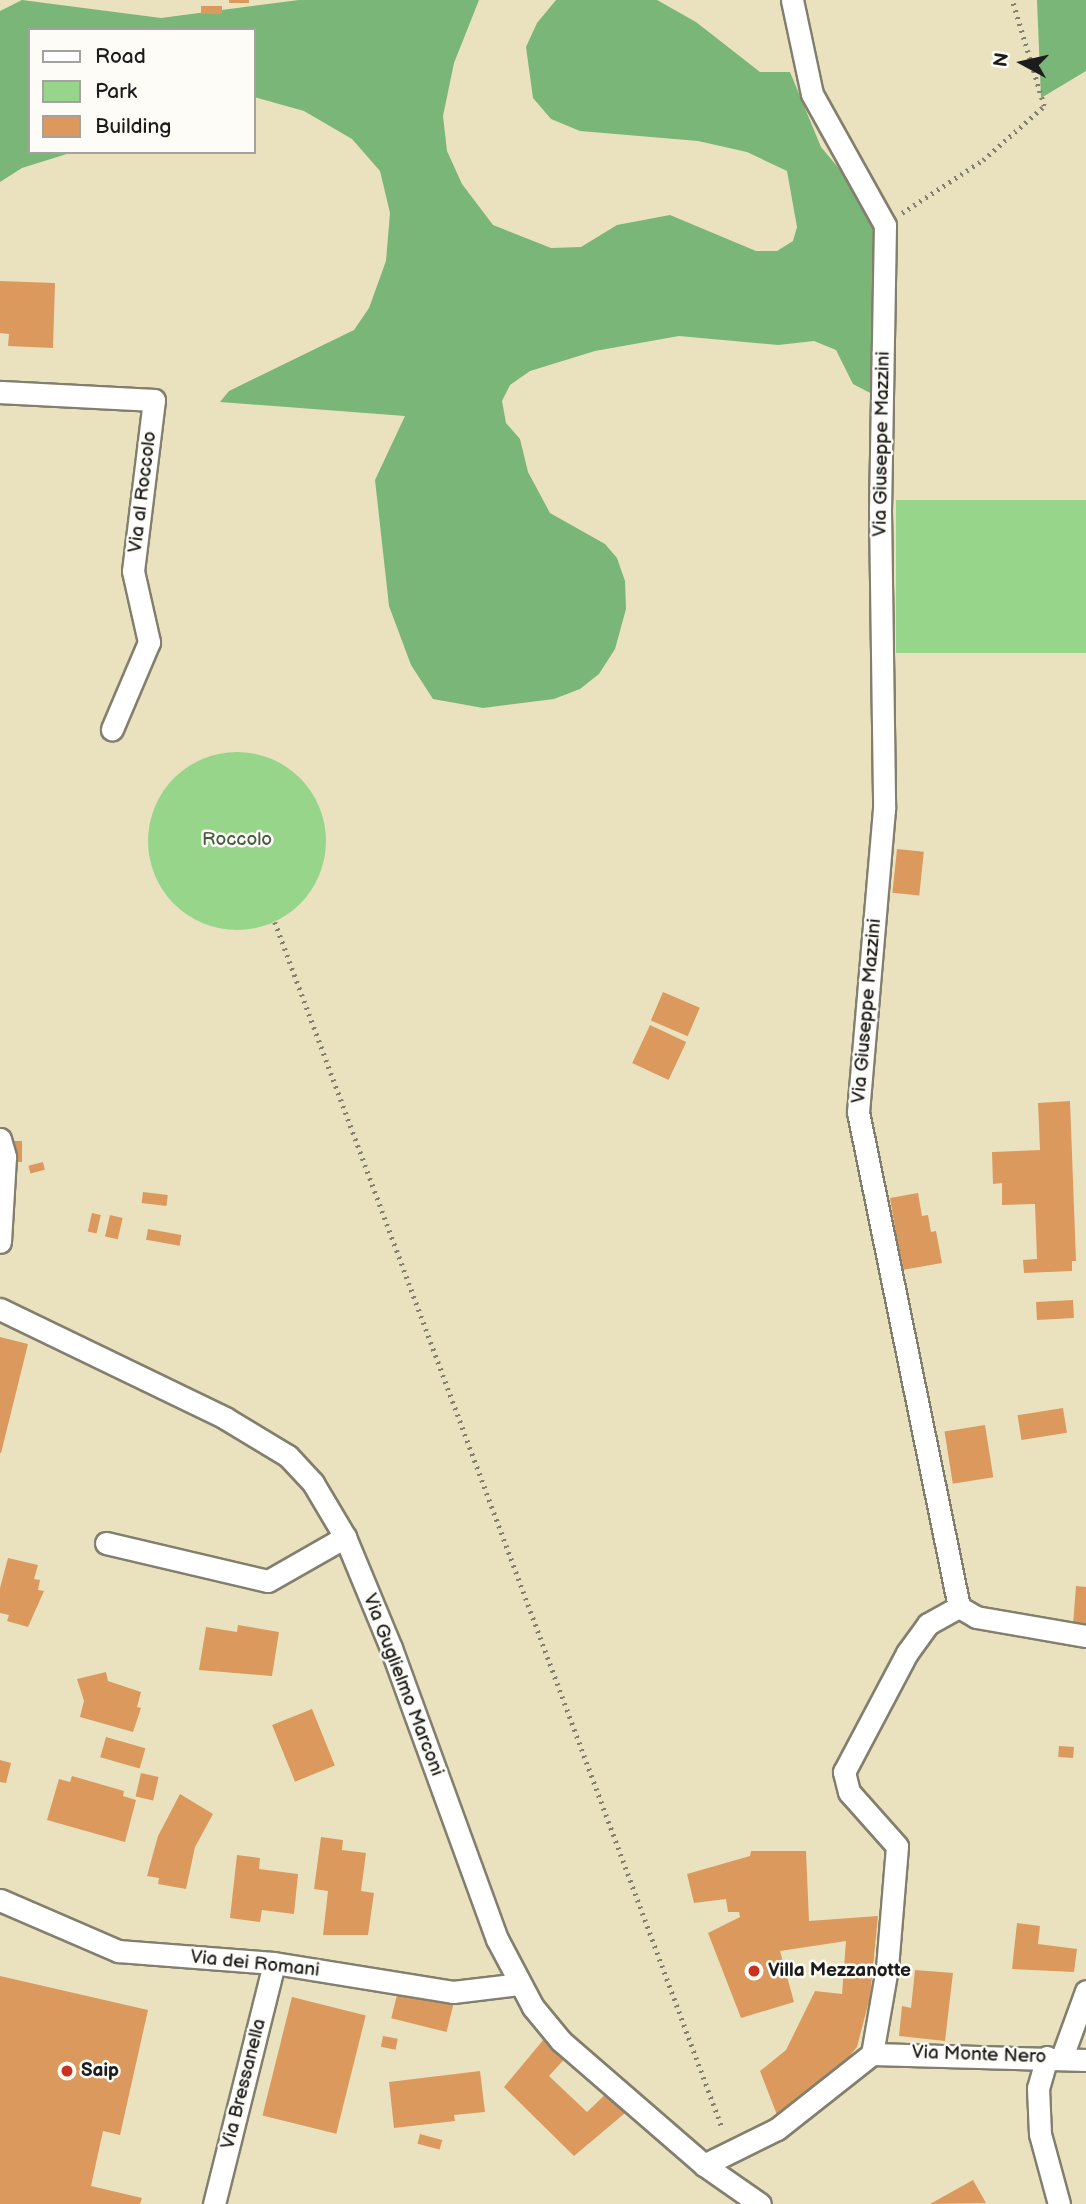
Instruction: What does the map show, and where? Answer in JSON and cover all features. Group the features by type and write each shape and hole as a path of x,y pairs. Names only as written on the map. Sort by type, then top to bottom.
{"street":[{"path":"792,0 812,94 885,225"},
{"name":"Via Giuseppe Mazzini","path":"885,225 880,510 884,809 858,1112 959,1607"},
{"name":"Via al Roccolo","path":"0,392 154,400 133,571 149,642 113,729"},
{"path":"0,1139 5,1157 0,1242"},
{"name":"Via Guglielmo Marconi","path":"0,1309 225,1418 288,1456 313,1482 345,1537 391,1648 497,1939 519,1984 561,2041 704,2165 760,2204"},
{"path":"106,1543 268,1581 345,1537"},
{"path":"704,2165 776,2129 872,2054 889,1954 897,1846 849,1792 844,1772 907,1653 928,1624 959,1607 976,1617 1086,1636"},
{"name":"Via dei Romani","path":"0,1900 118,1951 274,1964 453,1992 519,1984"},
{"name":"Via Bressanella","path":"214,2204 274,1964"},
{"path":"1059,2204 1040,2134 1038,2088 1086,1991"},
{"name":"Via Monte Nero","path":"872,2054 1055,2057 1086,2060"}],"path":[{"path":"885,225 983,160 1044,106 1012,0"},
{"path":"275,922 722,2127"}],"green space":[{"path":"22,0 161,18 299,0 479,0 454,63 443,116 447,151 462,184 493,225 551,248 581,247 617,225 670,215 756,251 777,251 793,241 797,227 787,171 747,152 698,141 580,131 551,119 533,98 526,47 537,23 556,0 657,0 696,22 760,72 790,72 821,147 862,196 877,226 874,395 853,384 836,350 814,341 778,345 679,336 595,351 530,371 510,385 502,401 506,423 520,439 528,472 550,513 605,544 617,558 625,581 626,609 615,649 599,674 580,689 554,699 483,708 433,699 411,665 389,606 375,480 405,416 220,402 229,391 354,330 369,308 386,261 390,213 380,171 352,139 304,111 256,98 256,28 28,28 28,154 67,154 22,168 0,182 0,11"},
{"path":"1037,0 1086,0 1086,71 1041,98"},
{"path":"896,500 1086,500 1086,653 896,653"},
{"name":"Roccolo","path":"237,752 271,759 300,778 319,807 326,841 319,875 300,904 271,923 237,930 203,923 174,904 155,875 148,841 155,807 174,778 203,759"}],"building":[{"path":"229,0 249,0 249,3 229,3"},
{"path":"201,6 222,6 222,14 201,14"},
{"path":"0,281 55,283 53,348 8,346 9,334 0,333"},
{"path":"897,849 924,852 919,896 892,893"},
{"path":"663,992 700,1008 688,1036 651,1021"},
{"path":"650,1025 686,1042 669,1080 632,1063"},
{"path":"1070,1101 1076,1261 1072,1261 1072,1271 1024,1273 1023,1260 1037,1259 1035,1204 1002,1205 1002,1183 993,1184 992,1152 1040,1150 1038,1103"},
{"path":"14,1141 22,1141 22,1162 14,1162"},
{"path":"43,1162 45,1170 30,1173 28,1166"},
{"path":"143,1192 168,1195 166,1206 142,1203"},
{"path":"918,1193 922,1216 928,1215 931,1232 936,1231 942,1263 902,1270 890,1198"},
{"path":"92,1213 101,1215 96,1234 88,1232"},
{"path":"110,1215 123,1218 118,1239 105,1236"},
{"path":"148,1229 181,1235 180,1246 146,1240"},
{"path":"1073,1300 1074,1318 1037,1320 1036,1302"},
{"path":"0,1337 28,1344 1,1453 0,1453"},
{"path":"1063,1408 1067,1433 1021,1440 1018,1415"},
{"path":"985,1425 993,1477 953,1484 945,1431"},
{"path":"8,1558 38,1565 34,1579 40,1580 38,1590 44,1591 28,1627 7,1621 9,1615 0,1613 0,1588"},
{"path":"1076,1586 1086,1587 1086,1628 1073,1625"},
{"path":"238,1625 279,1632 272,1676 199,1670 206,1627 237,1632"},
{"path":"106,1672 108,1681 141,1692 137,1707 141,1708 133,1732 80,1717 84,1701 77,1679"},
{"path":"312,1709 335,1766 295,1782 272,1725"},
{"path":"106,1737 145,1748 140,1768 100,1757"},
{"path":"1059,1746 1074,1747 1073,1758 1058,1757"},
{"path":"0,1760 11,1763 6,1783 0,1782"},
{"path":"141,1773 159,1777 153,1800 136,1796"},
{"path":"72,1776 124,1791 123,1796 136,1800 125,1842 47,1820 59,1779 70,1782"},
{"path":"180,1794 213,1814 195,1847 186,1889 158,1884 159,1878 147,1876 158,1836"},
{"path":"321,1837 343,1840 342,1850 366,1853 361,1891 374,1893 368,1935 323,1935 328,1891 314,1889"},
{"name":"Villa Mezzanotte","path":"751,1851 806,1851 809,1921 878,1916 870,1997 857,2047 833,2076 779,2120 760,2071 786,2050 815,1991 842,1994 846,1941 780,1951 794,2002 741,2018 708,1933 740,1917 739,1912 728,1912 726,1899 694,1903 687,1874 750,1856"},
{"path":"237,1855 260,1858 259,1869 298,1874 294,1914 262,1910 260,1922 230,1918"},
{"path":"1017,1923 1040,1926 1038,1944 1077,1949 1074,1972 1012,1969"},
{"path":"915,1970 953,1973 945,2041 899,2036 902,2006 911,2008"},
{"name":"Saip","path":"0,1976 148,2010 120,2135 103,2131 91,2186 142,2198 140,2204 0,2204"},
{"path":"398,1991 453,2005 447,2032 391,2018"},
{"path":"292,1997 366,2015 336,2134 262,2115"},
{"path":"549,2033 569,2054 549,2076 587,2112 612,2088 631,2108 574,2156 504,2087"},
{"path":"383,2036 398,2039 396,2050 381,2047"},
{"path":"480,2071 485,2112 454,2115 455,2121 394,2128 389,2082"},
{"path":"420,2134 442,2140 440,2150 417,2144"},
{"path":"973,2180 986,2203 930,2204"}],"place":[{"name":"Villa Mezzanotte","path":"754,1971"},
{"name":"Saip","path":"67,2071"}]}
